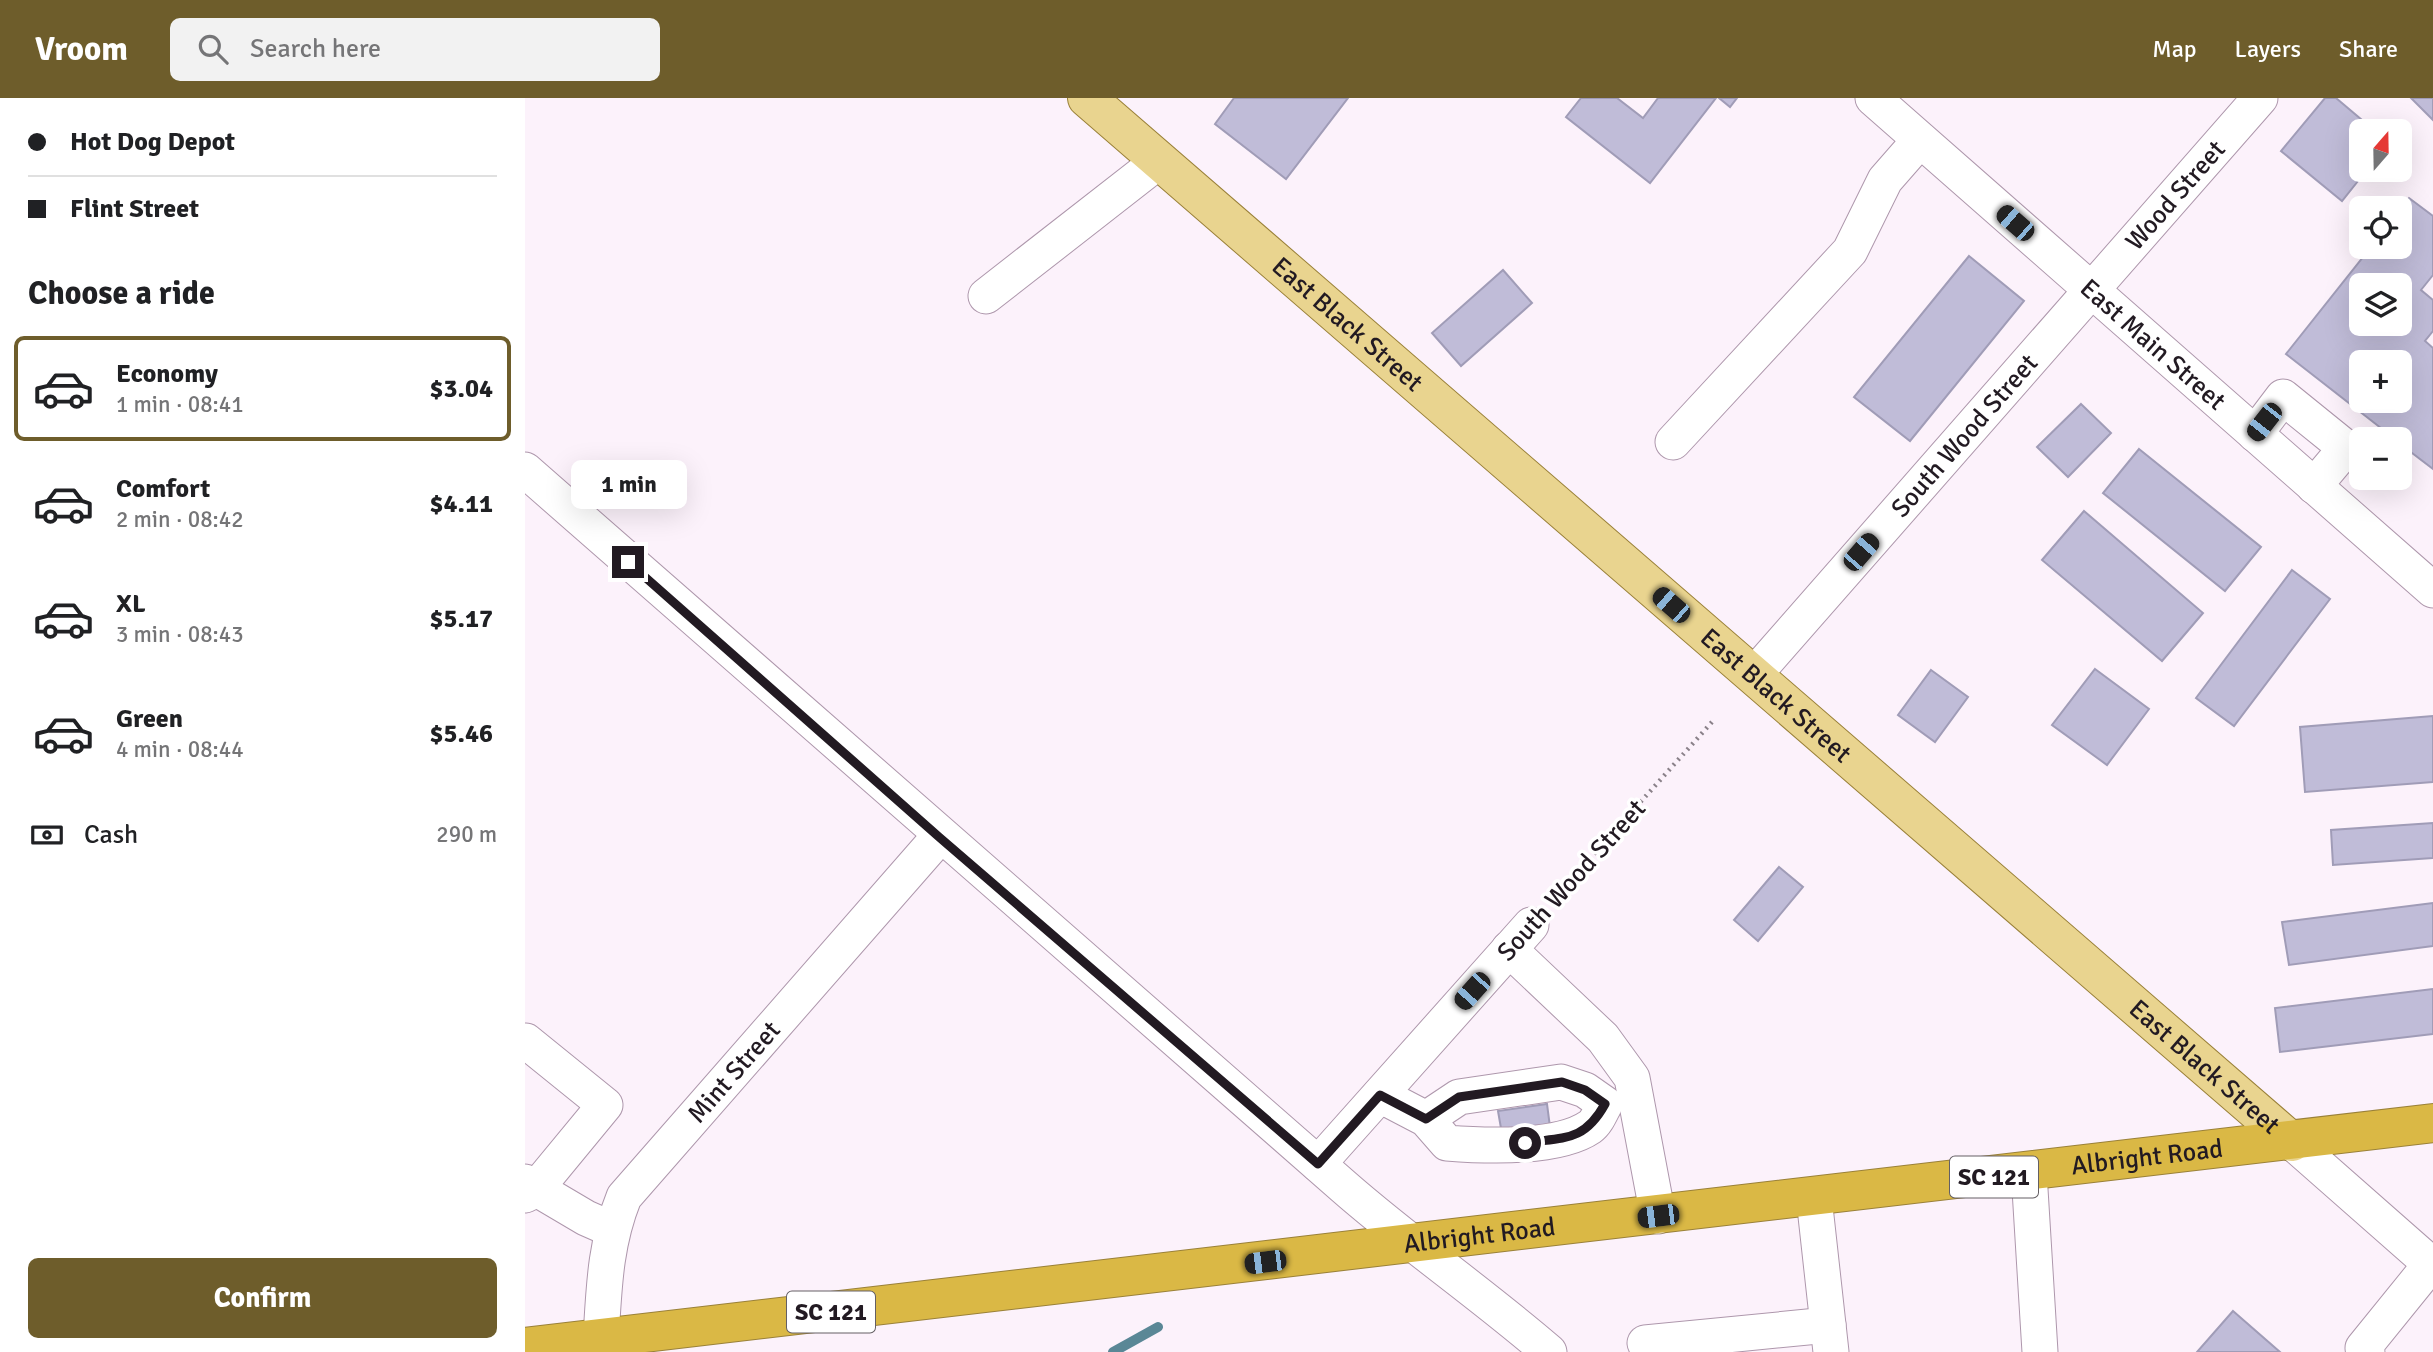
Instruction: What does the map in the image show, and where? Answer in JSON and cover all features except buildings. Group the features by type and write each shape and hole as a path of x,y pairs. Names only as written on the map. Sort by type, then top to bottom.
{"highway":[{"name":"Albright Road","path":"525,1347 601,1338 656,1342 1417,1244 2433,1124"}],"main road":[{"name":"East Black Street","path":"1087,98 2292,1142"}],"street":[{"name":"East Main Street","path":"1873,98 2433,590"},
{"name":"Wood Street","path":"2091,290 2259,98"},
{"path":"1673,442 1850,251 1885,180 1920,140"},
{"path":"986,296 1159,160"},
{"name":"South Wood Street","path":"1753,676 2091,290"},
{"path":"2255,434 2283,397 2346,449 2314,486"},
{"path":"525,470 939,837 1318,1164 1493,1303 1549,1352"},
{"name":"Mint Street","path":"601,1338 604,1269 611,1228 624,1197 939,837"},
{"path":"1380,1095 1426,1119 1447,1143 1500,1147 1574,1135 1593,1125 1620,1101 1632,1078 1603,1038 1520,937"},
{"name":"South Wood Street","path":"1318,1164 1520,937"},
{"path":"526,1041 605,1105 528,1189 611,1228"},
{"path":"1426,1119 1459,1097 1562,1082 1620,1101"},
{"path":"1620,1101 1658,1216"},
{"name":"East Black Street","path":"2292,1142 2432,1265"},
{"path":"2029,1173 2041,1352"},
{"path":"1645,1343 1829,1338 1814,1198"},
{"path":"2367,1352 2363,1348 2432,1265"}],"path":[{"name":"South Wood Street","path":"1520,937 1712,722"}],"waterway":[{"path":"1113,1352 1158,1327"}],"route":[{"path":"628,562 939,837 1318,1164 1380,1095 1426,1119 1459,1097 1562,1082 1585,1090 1605,1104 1593,1125 1574,1135 1525,1143"}]}
